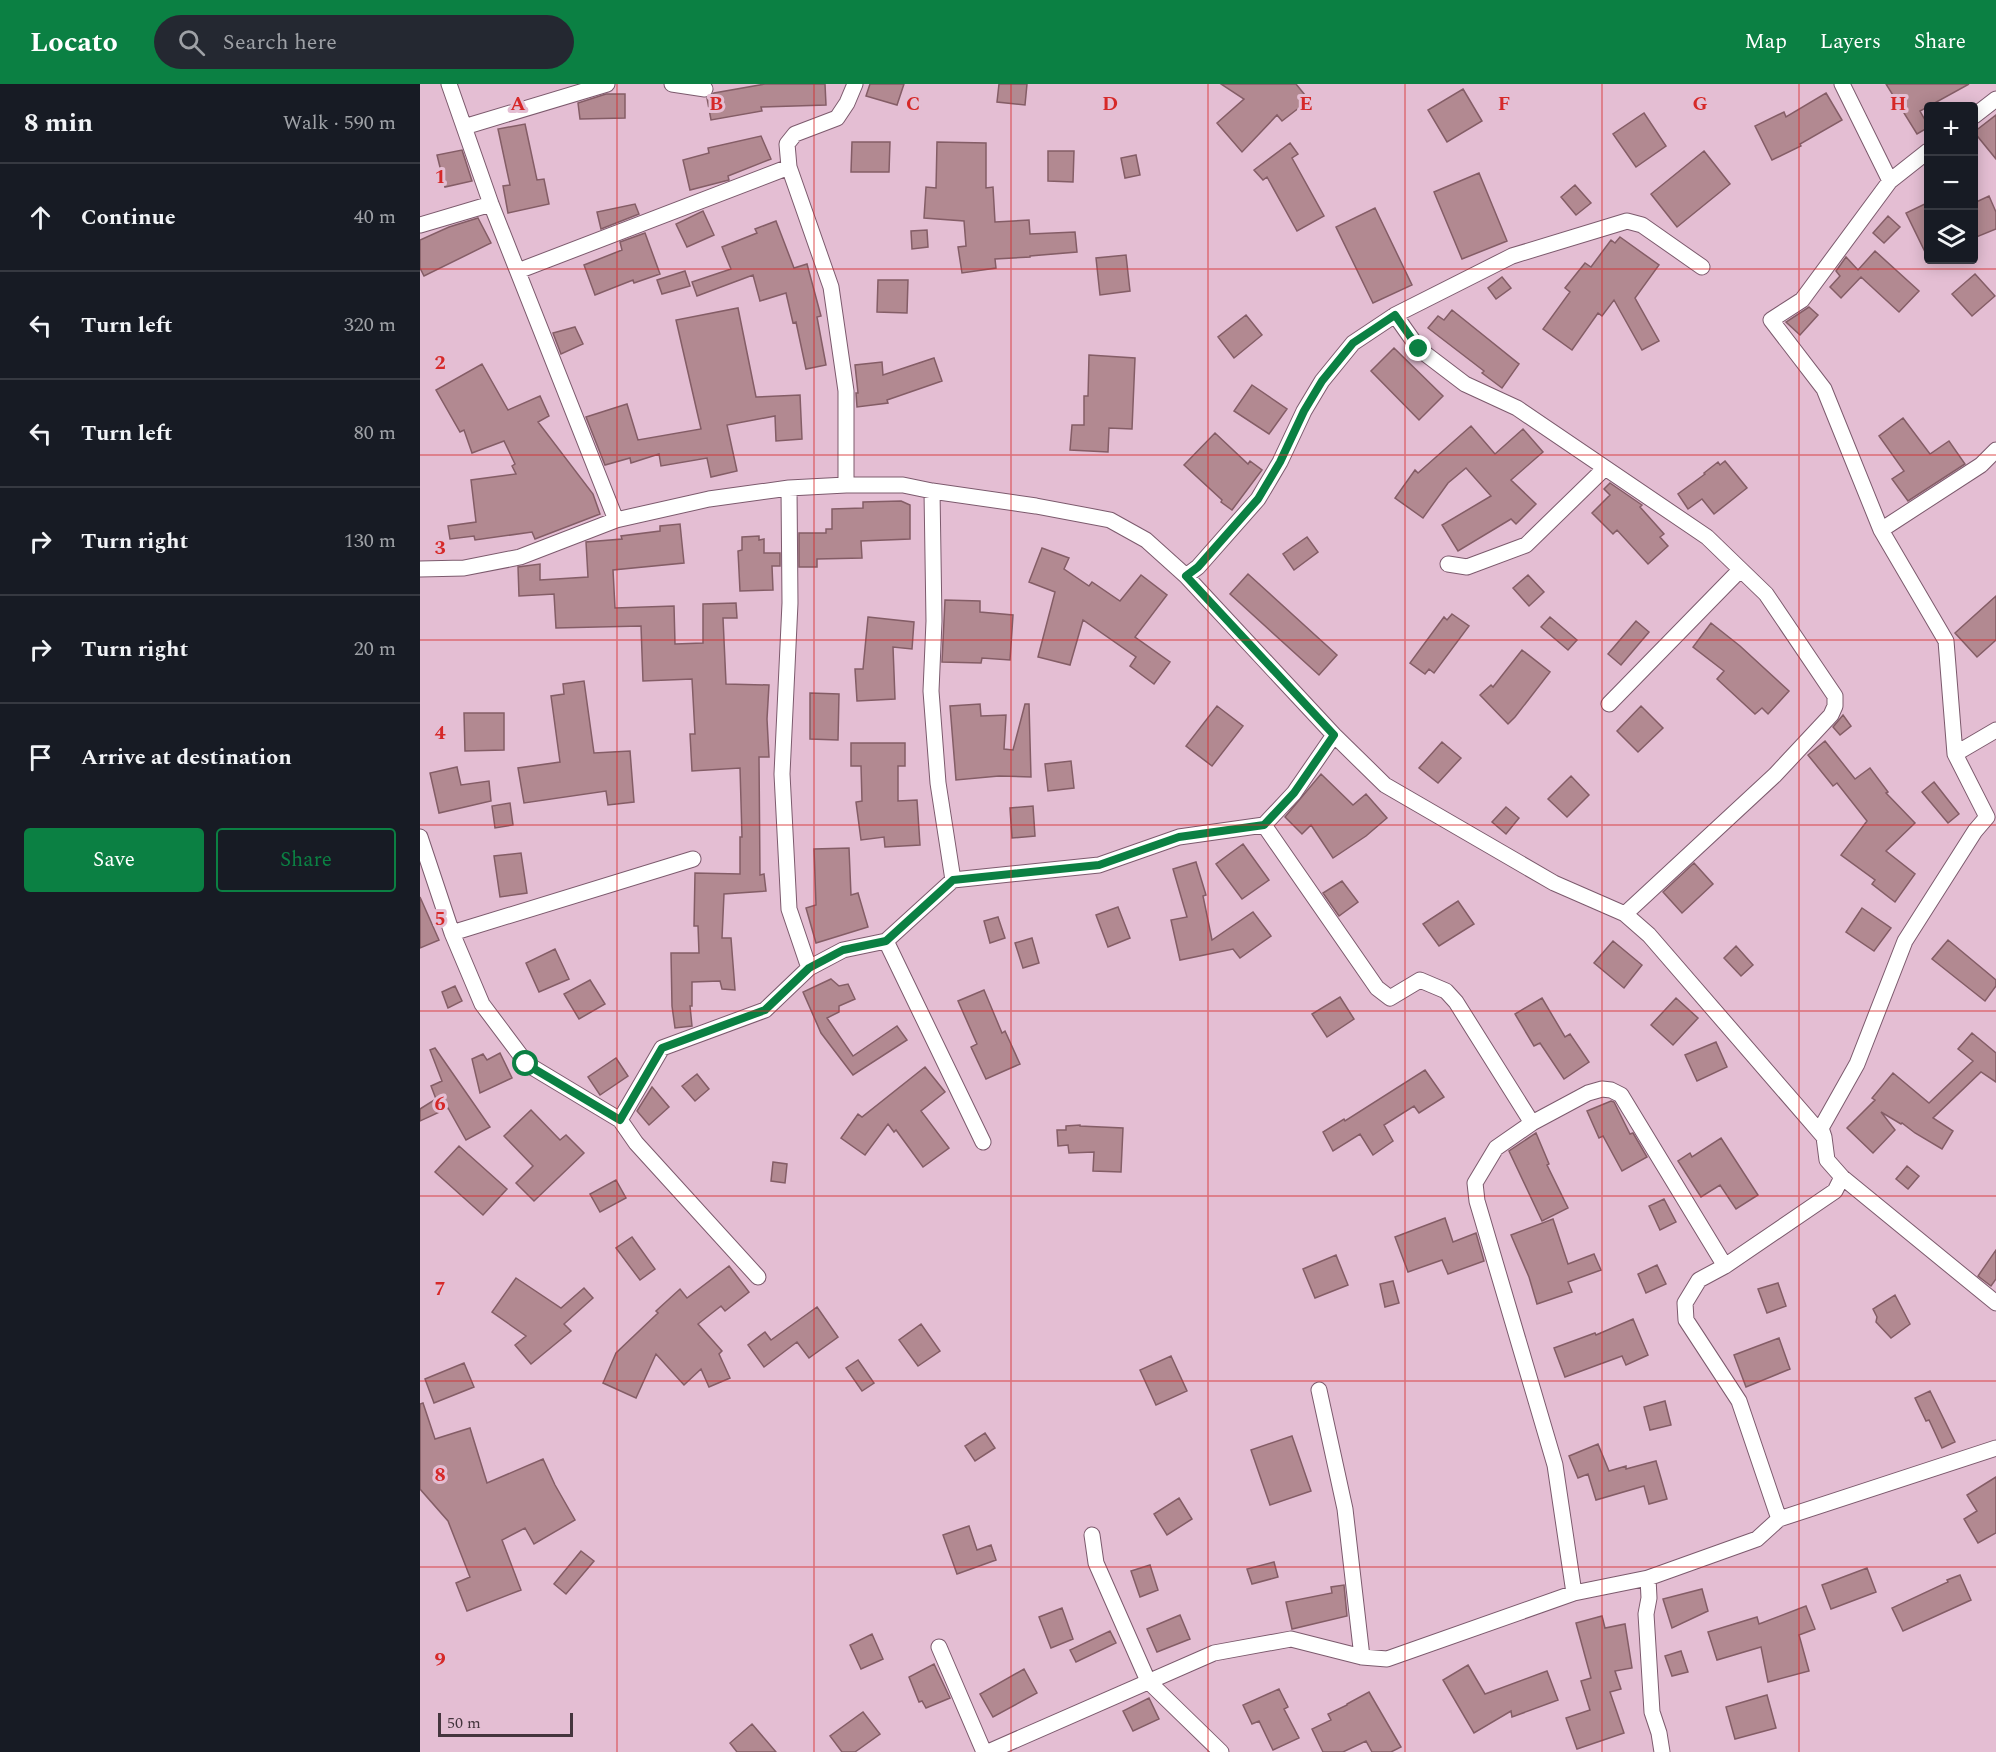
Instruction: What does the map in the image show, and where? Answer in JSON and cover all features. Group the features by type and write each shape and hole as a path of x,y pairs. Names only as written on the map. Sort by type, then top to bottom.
{"street":[{"path":"449,84 491,204 616,520"},
{"path":"464,127 607,84"},
{"path":"672,84 705,89"},
{"path":"846,485 846,392 831,287 789,167 788,144 795,134 837,118 848,104 855,84"},
{"path":"1842,84 1890,181"},
{"path":"1978,113 1996,99"},
{"path":"1924,155 1890,181 1802,300 1771,320 1824,389 1881,530 1946,641 1955,754 1991,821 1975,831 1905,941 1857,1064 1821,1128 1827,1160 1842,1177 1996,1303"},
{"path":"518,271 789,167"},
{"path":"420,225 491,204"},
{"path":"1186,576 1198,567 1258,499 1322,381 1353,343 1395,315 1512,256 1627,221 1642,225 1702,267"},
{"path":"1395,315 1419,349 1465,384 1517,408 1707,537 1766,594 1835,696 1835,706 1831,716 1775,775 1625,914"},
{"path":"1881,530 1981,465 1996,450"},
{"path":"1448,564 1467,567 1526,545 1605,468"},
{"path":"420,569 464,568 520,557 616,520 708,499 789,488 903,484 932,491 1036,506 1110,520 1146,540 1186,576 1334,735 1384,785 1554,883 1625,914 1649,934 1824,1137"},
{"path":"789,488 790,603 782,774 789,909 809,968"},
{"path":"932,491 934,621 931,691 938,783 953,880"},
{"path":"1609,704 1740,570"},
{"path":"1955,754 1996,730"},
{"path":"620,1120 662,1048 765,1010 809,968 843,950 886,941 953,880 1099,865 1179,837 1264,825 1294,793 1334,735"},
{"path":"1264,825 1377,988 1390,998 1420,980 1446,991 1456,1002 1532,1123"},
{"path":"420,842 452,933 482,1004 526,1064 620,1120 636,1143 758,1277"},
{"path":"452,933 693,859"},
{"path":"886,941 983,1142"},
{"path":"1574,1593 1555,1465 1477,1201 1475,1183 1496,1148 1532,1123 1588,1093 1602,1089 1611,1090 1621,1095 1725,1266"},
{"path":"1779,1519 1739,1401 1686,1320 1685,1303 1699,1280 1725,1266 1835,1191 1842,1177"},
{"path":"1319,1390 1345,1509 1362,1658"},
{"path":"939,1647 986,1752 1214,1653 1291,1639 1362,1658 1387,1659 1574,1593 1648,1578 1757,1539 1779,1519 1996,1448"},
{"path":"1092,1535 1096,1563 1148,1681 1221,1752"},
{"path":"1648,1578 1649,1598 1646,1614 1652,1712 1662,1752"}],"building":[{"path":"765,84 825,84 826,105 761,107 762,111 711,120 707,98 714,93"},
{"path":"870,84 904,84 897,105 866,96"},
{"path":"999,84 1027,84 1025,105 997,102"},
{"path":"1221,84 1296,84 1309,100 1282,121 1277,115 1242,152 1217,123 1244,99"},
{"path":"1886,84 1969,84 1936,102 1924,102 1924,109 1920,111 1924,118 1924,130 1917,134"},
{"path":"1463,89 1482,121 1447,142 1428,110"},
{"path":"1826,93 1842,120 1800,144 1801,146 1772,160 1755,126 1784,112 1786,117"},
{"path":"606,94 625,94 625,118 580,119 578,103"},
{"path":"1644,113 1666,146 1636,167 1613,134"},
{"path":"1996,115 1996,159 1978,137 1978,129"},
{"path":"525,124 537,180 544,179 549,204 508,213 503,186 510,185 498,129"},
{"path":"761,136 771,159 728,176 729,180 690,190 683,160 709,153 708,148"},
{"path":"852,142 890,142 889,172 851,172"},
{"path":"937,142 986,143 986,188 993,187 995,222 1029,220 1030,234 1075,232 1077,252 995,259 996,268 962,273 958,247 966,246 964,221 924,218 926,187 936,188"},
{"path":"1290,143 1298,154 1292,158 1324,216 1297,231 1267,177 1263,180 1254,170"},
{"path":"462,150 472,181 445,187 437,155"},
{"path":"1048,151 1074,151 1073,182 1048,181"},
{"path":"1704,151 1730,184 1677,227 1651,194"},
{"path":"1136,155 1140,175 1125,178 1121,158"},
{"path":"1479,173 1507,241 1462,259 1434,192"},
{"path":"1575,185 1591,203 1576,215 1561,197"},
{"path":"1989,196 1996,212 1996,229 1978,236 1978,210 1978,201"},
{"path":"635,204 639,214 601,229 597,212"},
{"path":"1924,204 1924,250 1906,213"},
{"path":"1375,208 1412,285 1373,303 1336,227"},
{"path":"703,211 714,235 687,247 676,224"},
{"path":"1888,216 1900,227 1884,243 1873,233"},
{"path":"478,218 491,243 424,276 420,268 420,240 449,227"},
{"path":"776,221 794,268 807,264 821,316 817,317 826,365 806,369 796,322 793,323 786,293 760,301 753,275 697,296 692,282 731,269 722,247 757,233 755,229"},
{"path":"927,230 928,247 912,249 911,231"},
{"path":"645,233 660,274 634,283 633,280 595,295 584,265 622,250 620,242"},
{"path":"1620,237 1659,265 1635,298 1659,341 1642,350 1614,300 1602,316 1598,313 1572,350 1543,329 1570,292 1565,288 1585,263 1591,267 1611,240 1615,243"},
{"path":"1875,251 1919,291 1899,312 1861,277 1841,298 1830,287 1840,276 1836,271 1846,257 1858,270"},
{"path":"1126,255 1130,291 1100,295 1096,258"},
{"path":"685,271 690,286 662,294 657,280"},
{"path":"1975,274 1995,296 1972,316 1952,294"},
{"path":"1502,277 1511,288 1496,299 1488,288"},
{"path":"878,280 908,280 907,313 877,312"},
{"path":"1809,307 1818,315 1800,335 1786,322"},
{"path":"738,308 756,397 800,395 802,439 776,441 775,416 727,425 737,471 711,477 707,458 661,466 659,454 631,463 630,458 605,465 586,417 627,404 638,440 701,429 676,320"},
{"path":"1452,310 1519,364 1502,388 1482,373 1484,371 1428,328 1438,316 1444,320"},
{"path":"1246,315 1262,335 1234,358 1218,337"},
{"path":"575,327 583,344 561,354 553,333"},
{"path":"1394,348 1443,396 1419,420 1371,371"},
{"path":"1089,355 1135,358 1132,429 1109,428 1108,452 1070,450 1072,425 1084,425 1084,396 1088,396"},
{"path":"934,358 942,381 887,400 888,403 857,407 855,365 882,362 883,375"},
{"path":"482,364 508,410 540,396 549,416 538,422 593,494 600,514 535,539 532,532 475,540 474,536 450,539 448,526 476,522 471,480 516,474 512,466 515,464 504,441 472,453 464,430 460,432 436,390"},
{"path":"1252,385 1287,409 1269,434 1234,411"},
{"path":"1903,418 1930,454 1949,441 1965,464 1908,501 1892,479 1904,471 1879,436"},
{"path":"1471,426 1495,454 1523,429 1543,452 1511,480 1536,504 1516,524 1511,519 1458,551 1442,525 1491,496 1466,468 1448,483 1423,518 1395,498 1415,470 1418,473"},
{"path":"1215,433 1248,464 1250,461 1262,470 1232,510 1184,465"},
{"path":"1725,461 1747,488 1714,514 1702,499 1688,509 1678,494 1718,462 1720,465"},
{"path":"1610,483 1642,505 1640,507 1664,534 1660,537 1668,546 1648,564 1617,530 1613,534 1592,513 1610,495 1604,489"},
{"path":"901,501 910,505 910,539 861,541 862,558 817,559 817,567 799,567 799,533 826,533 826,529 832,529 832,509 863,508 863,502"},
{"path":"680,524 684,563 613,570 615,608 674,606 675,644 703,643 703,604 736,603 737,618 723,618 726,684 769,685 767,719 769,757 759,757 760,875 764,874 766,891 724,894 722,938 731,938 735,990 722,989 720,981 692,982 692,1006 690,1006 692,1026 675,1028 672,1006 671,953 699,953 698,926 694,926 695,873 740,874 740,837 742,837 740,768 692,771 690,734 695,734 692,679 643,681 641,626 556,628 554,594 519,596 518,567 540,564 540,580 588,577 586,542 622,539 621,536 660,531 660,526"},
{"path":"759,536 759,540 764,539 764,553 780,553 780,566 772,566 773,590 740,591 738,551 742,550 742,537"},
{"path":"1307,537 1318,552 1294,570 1283,554"},
{"path":"1042,548 1069,558 1064,569 1089,586 1092,582 1120,601 1141,575 1167,595 1135,637 1170,662 1154,684 1130,666 1136,657 1083,620 1070,665 1038,657 1055,592 1029,582"},
{"path":"1248,574 1337,655 1319,675 1230,594"},
{"path":"1528,575 1544,592 1529,606 1513,588"},
{"path":"1996,596 1996,640 1977,657 1955,633"},
{"path":"945,600 980,601 980,612 1013,615 1010,660 982,658 981,663 942,662"},
{"path":"1452,614 1469,626 1434,673 1429,669 1425,674 1410,663 1444,617 1447,620"},
{"path":"868,617 914,622 912,649 893,647 895,699 857,701 855,669 863,669"},
{"path":"1550,617 1577,640 1568,650 1541,627"},
{"path":"1636,621 1649,632 1621,665 1608,654"},
{"path":"1711,623 1789,691 1768,714 1762,708 1755,714 1717,679 1724,671 1693,647"},
{"path":"1522,650 1550,672 1508,724 1480,695 1491,685 1493,687"},
{"path":"584,681 594,753 630,751 634,802 608,805 606,791 524,803 518,768 560,762 551,696 564,694 563,684"},
{"path":"810,693 839,694 838,740 810,739"},
{"path":"980,704 981,716 1006,715 1004,749 1013,750 1025,704 1029,704 1031,777 999,776 956,780 950,706"},
{"path":"1217,706 1243,726 1212,766 1186,746"},
{"path":"1641,706 1663,728 1638,752 1617,731"},
{"path":"464,713 504,713 504,750 465,751"},
{"path":"1843,715 1851,726 1840,735 1833,727"},
{"path":"1825,741 1855,779 1870,768 1888,792 1886,793 1915,823 1886,851 1915,874 1895,902 1872,884 1875,880 1841,855 1867,821 1837,783 1833,786 1808,755"},
{"path":"1442,742 1461,758 1438,783 1419,768"},
{"path":"851,743 905,743 905,766 898,766 898,801 917,800 920,845 885,847 884,837 861,840 856,802 862,801 861,766 851,766"},
{"path":"1071,761 1074,788 1048,791 1045,764"},
{"path":"457,767 461,785 489,781 491,801 439,813 430,773"},
{"path":"1321,774 1353,805 1366,794 1387,818 1366,836 1333,858 1311,825 1302,834 1285,817"},
{"path":"1571,776 1589,795 1567,817 1548,799"},
{"path":"1934,782 1959,814 1948,823 1922,792"},
{"path":"510,803 513,825 495,828 492,806"},
{"path":"1033,806 1035,836 1012,838 1010,808"},
{"path":"1506,807 1519,818 1506,834 1492,822"},
{"path":"1243,844 1269,880 1242,899 1216,864"},
{"path":"849,848 851,895 858,893 868,927 816,943 806,908 816,905 814,849"},
{"path":"521,853 527,893 500,897 494,856"},
{"path":"1196,862 1206,895 1203,896 1212,940 1253,912 1271,936 1240,958 1233,949 1180,960 1171,920 1187,917 1173,869"},
{"path":"1694,863 1713,884 1682,913 1663,892"},
{"path":"1342,881 1358,902 1339,916 1323,893"},
{"path":"420,897 439,940 420,948"},
{"path":"1458,901 1474,924 1439,946 1423,924"},
{"path":"1118,907 1130,938 1108,947 1096,915"},
{"path":"1862,908 1891,928 1874,951 1846,932"},
{"path":"998,917 1005,938 990,943 984,921"},
{"path":"1032,938 1039,963 1023,968 1015,943"},
{"path":"1948,940 1996,980 1996,986 1985,1001 1932,959"},
{"path":"1613,941 1642,965 1624,988 1594,963"},
{"path":"1736,946 1753,965 1741,976 1724,958"},
{"path":"555,949 569,979 539,992 526,963"},
{"path":"831,979 839,986 848,984 855,999 839,1006 839,1012 827,1018 853,1056 897,1026 907,1040 853,1075 821,1033 803,992"},
{"path":"590,980 605,1004 579,1019 564,994"},
{"path":"455,986 462,1001 448,1008 442,992"},
{"path":"984,990 1002,1033 1005,1031 1020,1064 986,1079 971,1047 977,1044 958,1001"},
{"path":"1340,997 1354,1019 1327,1037 1312,1014"},
{"path":"1542,998 1565,1037 1570,1034 1589,1062 1564,1079 1540,1043 1534,1046 1515,1014"},
{"path":"1676,998 1698,1018 1673,1045 1651,1025"},
{"path":"1972,1033 1996,1053 1996,1082 1981,1072 1933,1118 1953,1131 1942,1149 1881,1112 1895,1130 1873,1153 1847,1128 1875,1100 1872,1098 1893,1073 1929,1103 1973,1061 1958,1049"},
{"path":"1716,1042 1727,1067 1697,1081 1685,1055"},
{"path":"435,1048 490,1127 466,1140 448,1108 420,1121 420,1109 436,1099 431,1086 442,1081 430,1050"},
{"path":"500,1053 512,1078 480,1093 472,1059 483,1054 487,1060"},
{"path":"616,1058 628,1076 600,1095 588,1077"},
{"path":"925,1067 945,1092 921,1111 949,1148 923,1167 896,1130 894,1132 888,1124 865,1155 841,1138 858,1114 862,1117"},
{"path":"1425,1070 1444,1097 1419,1113 1414,1106 1384,1125 1393,1141 1373,1155 1360,1134 1333,1151 1323,1132 1344,1119 1345,1121"},
{"path":"697,1074 709,1089 695,1101 682,1086"},
{"path":"652,1087 669,1107 649,1125 637,1111"},
{"path":"1611,1101 1614,1102 1630,1134 1633,1133 1647,1157 1622,1171 1603,1136 1599,1138 1587,1111"},
{"path":"531,1110 560,1140 566,1135 584,1153 534,1201 516,1183 533,1166 504,1136"},
{"path":"1066,1126 1123,1128 1121,1172 1093,1171 1094,1152 1069,1153 1068,1145 1058,1146 1057,1130 1066,1130"},
{"path":"1536,1133 1549,1164 1547,1165 1568,1208 1542,1221 1509,1151"},
{"path":"1721,1138 1758,1195 1736,1209 1720,1185 1701,1197 1678,1161 1690,1153 1692,1157"},
{"path":"459,1146 507,1189 483,1215 435,1172"},
{"path":"773,1162 787,1164 785,1183 771,1181"},
{"path":"1907,1166 1919,1176 1908,1189 1896,1179"},
{"path":"616,1180 626,1198 600,1212 590,1194"},
{"path":"1664,1199 1676,1222 1660,1230 1649,1206"},
{"path":"1445,1218 1453,1242 1476,1233 1484,1261 1448,1274 1442,1260 1408,1272 1395,1237"},
{"path":"1553,1219 1568,1264 1594,1254 1601,1270 1568,1282 1572,1292 1537,1304 1529,1277 1511,1235"},
{"path":"632,1237 655,1269 640,1280 616,1248"},
{"path":"1996,1250 1996,1279 1991,1286 1978,1276"},
{"path":"1336,1255 1348,1285 1315,1298 1303,1269"},
{"path":"1657,1265 1666,1284 1646,1293 1638,1274"},
{"path":"729,1266 749,1292 725,1311 721,1306 698,1324 722,1351 719,1354 730,1378 709,1387 701,1369 684,1385 656,1354 636,1398 603,1383 616,1353 658,1313 656,1311 680,1289 687,1298"},
{"path":"516,1278 561,1308 584,1288 593,1298 564,1324 571,1331 531,1364 515,1345 526,1336 492,1312"},
{"path":"1393,1281 1399,1303 1385,1307 1380,1284"},
{"path":"1778,1283 1786,1306 1767,1313 1758,1289"},
{"path":"1895,1295 1910,1324 1891,1338 1876,1322 1877,1317 1873,1309"},
{"path":"817,1307 838,1337 809,1358 797,1342 764,1367 748,1345 765,1332 771,1340"},
{"path":"1633,1319 1648,1355 1626,1365 1622,1356 1565,1377 1554,1348 1595,1333 1596,1335"},
{"path":"921,1324 940,1351 918,1366 899,1340"},
{"path":"1779,1338 1790,1369 1746,1387 1734,1355"},
{"path":"1171,1356 1187,1391 1156,1405 1140,1370"},
{"path":"858,1360 874,1383 862,1391 846,1368"},
{"path":"464,1363 474,1387 434,1403 425,1379"},
{"path":"1930,1391 1955,1442 1942,1448 1929,1420 1926,1421 1915,1398"},
{"path":"1665,1401 1671,1425 1650,1430 1644,1407"},
{"path":"423,1403 435,1439 470,1428 487,1483 543,1459 575,1520 534,1544 525,1528 502,1540 521,1590 467,1611 456,1583 470,1577 448,1521 420,1489 420,1404"},
{"path":"985,1433 995,1448 975,1461 965,1446"},
{"path":"1292,1436 1311,1491 1270,1505 1251,1450"},
{"path":"1598,1444 1609,1471 1656,1461 1667,1499 1649,1504 1644,1486 1596,1500 1588,1474 1578,1478 1569,1456"},
{"path":"1996,1477 1996,1533 1978,1543 1964,1519 1977,1511 1967,1495"},
{"path":"1179,1498 1192,1519 1167,1535 1154,1514"},
{"path":"969,1526 977,1550 991,1545 996,1560 957,1574 943,1535"},
{"path":"581,1551 594,1561 566,1594 554,1584"},
{"path":"1274,1562 1278,1577 1252,1584 1247,1569"},
{"path":"1150,1565 1158,1590 1140,1597 1131,1571"},
{"path":"1867,1568 1876,1592 1831,1609 1822,1585"},
{"path":"1960,1575 1971,1600 1903,1631 1892,1608"},
{"path":"1344,1585 1347,1616 1292,1629 1286,1602 1332,1593 1331,1587"},
{"path":"1702,1589 1708,1611 1672,1628 1663,1599"},
{"path":"1806,1606 1815,1629 1799,1635 1809,1671 1768,1682 1761,1647 1717,1660 1708,1632 1757,1617 1759,1624"},
{"path":"1062,1608 1073,1639 1051,1648 1039,1617"},
{"path":"1180,1615 1190,1639 1157,1652 1147,1629"},
{"path":"1602,1616 1605,1628 1625,1624 1632,1668 1615,1671 1621,1689 1610,1692 1624,1733 1577,1749 1566,1718 1590,1710 1581,1681 1591,1678 1576,1623"},
{"path":"1110,1631 1116,1643 1076,1662 1070,1650"},
{"path":"872,1634 883,1659 861,1669 850,1645"},
{"path":"1681,1651 1688,1672 1672,1676 1665,1656"},
{"path":"934,1664 950,1698 926,1708 922,1701 919,1702 909,1677"},
{"path":"1468,1665 1485,1694 1547,1671 1558,1700 1512,1717 1511,1711 1474,1733 1443,1680"},
{"path":"1024,1669 1037,1693 993,1717 980,1694"},
{"path":"1279,1689 1288,1707 1284,1709 1299,1738 1273,1750 1259,1721 1252,1724 1243,1705"},
{"path":"1369,1692 1401,1747 1391,1752 1372,1752 1366,1741 1343,1752 1323,1752 1312,1729 1331,1720 1328,1714"},
{"path":"1767,1695 1776,1728 1735,1739 1726,1707"},
{"path":"1149,1698 1159,1719 1133,1731 1123,1711"},
{"path":"863,1712 880,1734 855,1752 842,1752 830,1736"},
{"path":"752,1724 776,1752 737,1752 730,1743"}],"route":[{"path":"526,1064 620,1120 662,1048 765,1010 809,968 843,950 886,941 953,880 1099,865 1179,837 1264,825 1294,793 1334,735 1186,576 1198,567 1258,499 1322,381 1353,343 1395,315 1419,349"}]}
